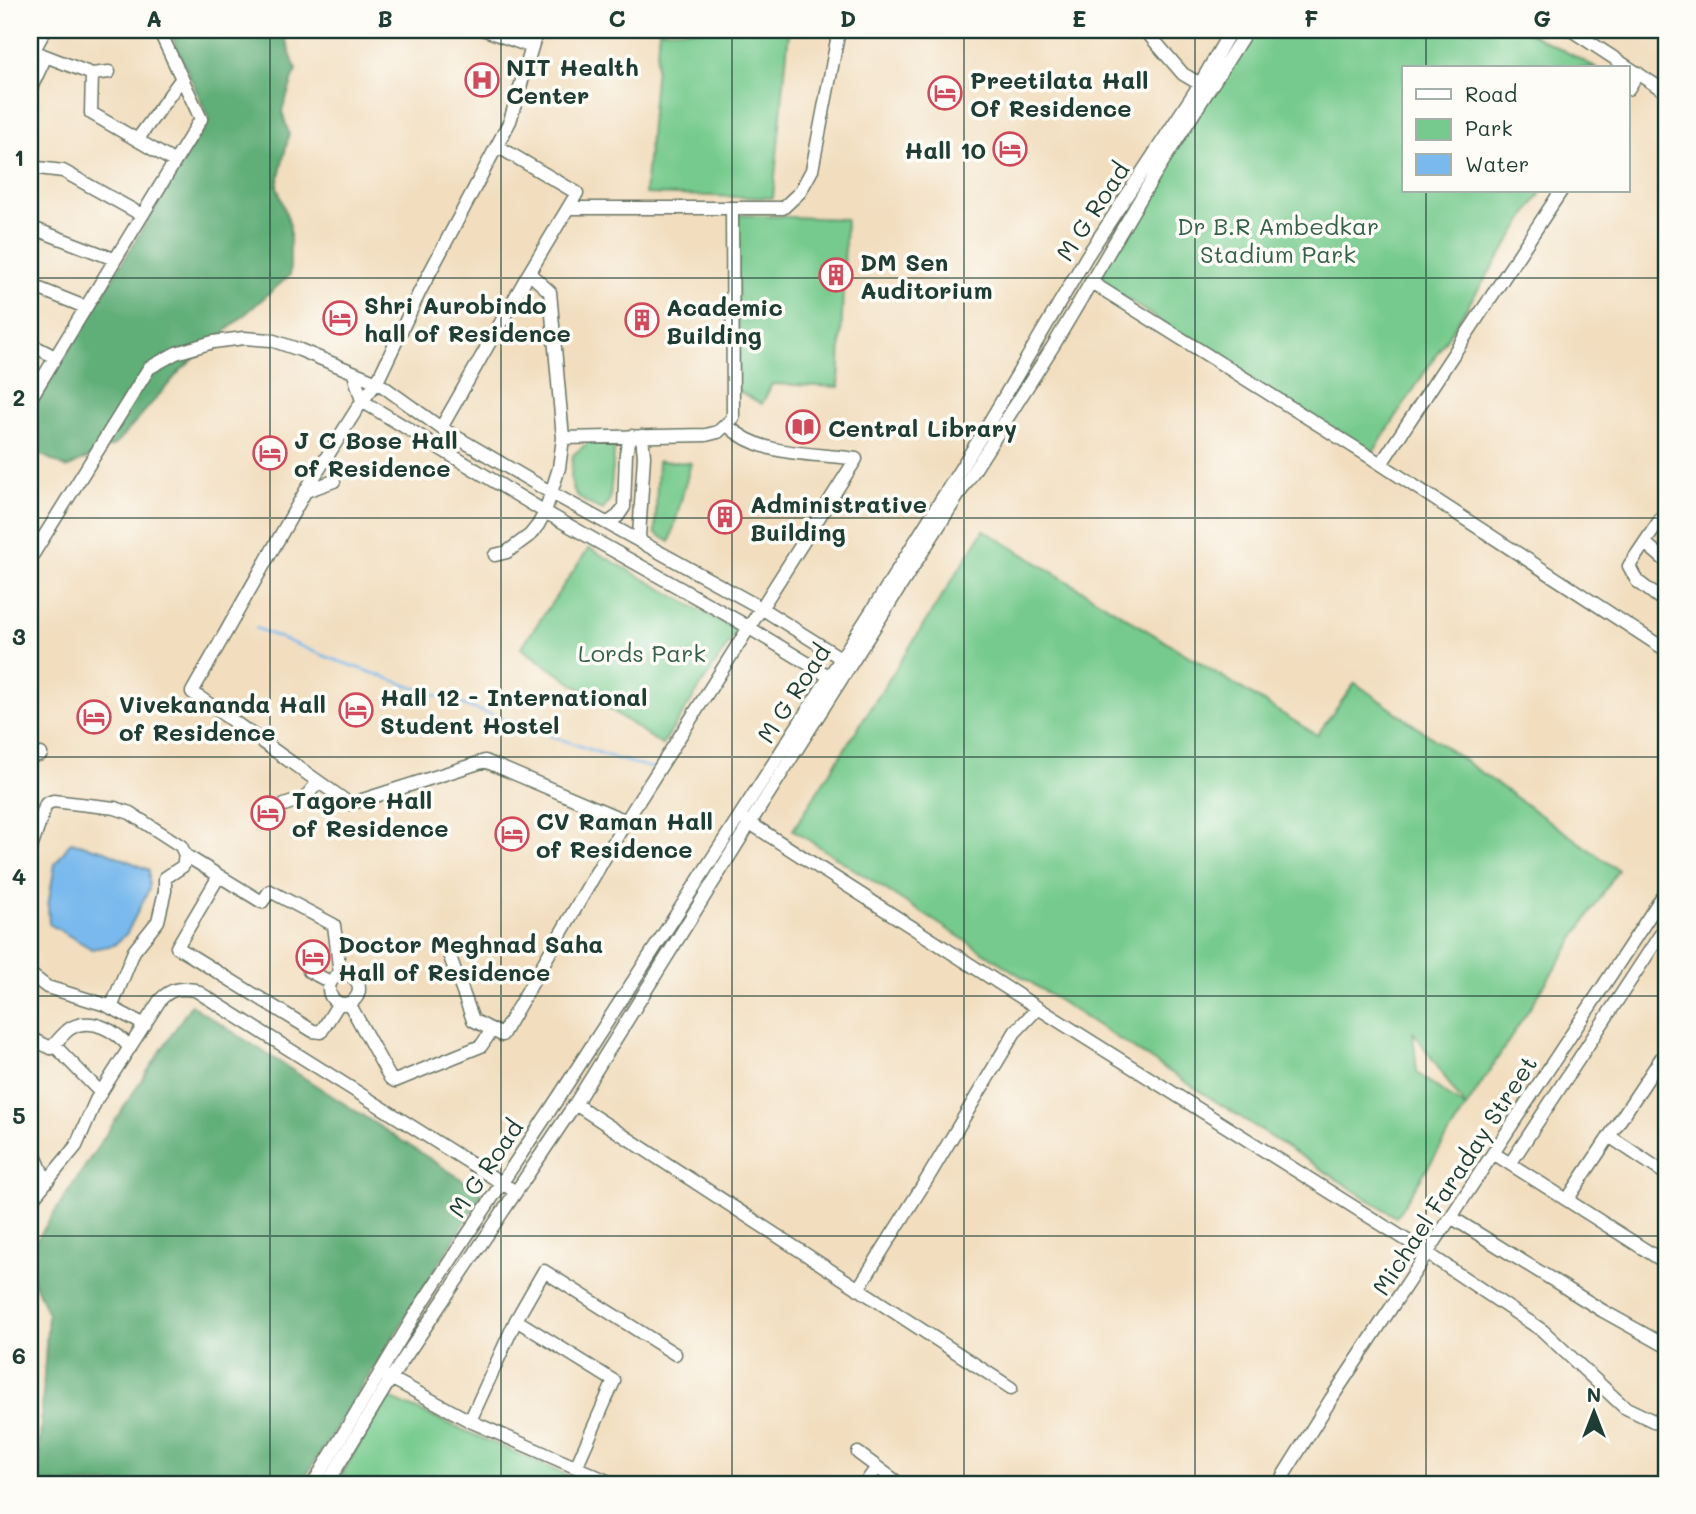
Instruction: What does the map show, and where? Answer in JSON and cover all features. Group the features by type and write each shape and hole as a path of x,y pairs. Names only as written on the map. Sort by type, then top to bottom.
{"street":[{"path":"30,90 36,53 46,30"},
{"path":"31,395 201,119 159,30"},
{"path":"485,30 502,32 533,47"},
{"path":"537,30 510,121 420,291 377,382 362,401 306,491 192,692 350,804 485,761 626,821"},
{"path":"568,208 783,208 800,192 812,170 839,30"},
{"path":"1145,30 1183,74 1200,84"},
{"name":"M G Road","path":"385,1375 500,1182 744,819 846,661 1087,256 1200,84 1231,30"},
{"path":"30,559 149,368 176,353 214,342 244,338 281,344 377,382 441,428 523,477 761,608 846,661 1055,343 1155,174 1247,30"},
{"path":"1571,30 1627,66"},
{"path":"36,53 92,74 109,72"},
{"path":"1630,68 1666,92"},
{"path":"1630,86 1638,73"},
{"path":"92,74 91,113 175,162"},
{"path":"137,140 182,78"},
{"path":"441,428 577,193 497,146"},
{"path":"30,167 64,171 142,215"},
{"path":"1381,464 1560,192"},
{"path":"563,438 706,435 718,432 733,418 732,208"},
{"path":"30,227 114,259"},
{"path":"495,555 508,552 530,535 545,512 559,468 563,438 550,292 529,273"},
{"path":"1091,282 1665,647"},
{"path":"30,285 85,307"},
{"path":"30,344 55,357"},
{"path":"354,374 362,401 485,477 834,679"},
{"path":"449,954 472,1020 502,1035 626,821 856,459 783,452 741,439 727,425"},
{"path":"608,523 618,516 624,507 626,453 636,436"},
{"path":"636,436 644,456 639,512 639,537 642,543"},
{"path":"485,477 523,477"},
{"path":"306,491 334,481"},
{"path":"624,507 628,513 639,512"},
{"path":"1666,511 1629,566 1637,581 1666,603"},
{"path":"600,543 628,535"},
{"path":"617,553 628,535"},
{"path":"1645,543 1666,561"},
{"path":"284,805 305,798 318,782"},
{"path":"31,848 46,804 53,802 114,808 130,813 181,846 185,855 183,866 165,878 158,921 134,951 111,1008"},
{"path":"313,1484 385,1375 516,1192 575,1104 744,819 1427,1253 1543,1331 1624,1406 1666,1427"},
{"path":"185,855 262,902 270,891 334,925 335,978 331,997 344,1003 390,1078 396,1081 481,1045 492,1030"},
{"path":"219,876 177,947 313,1031 321,1032 344,1003 358,997 359,982 352,975 335,978 309,971"},
{"name":"Michael Faraday Street","path":"1278,1484 1427,1253 1664,897"},
{"path":"1510,1164 1666,926"},
{"path":"30,974 47,987 111,1008 145,1025"},
{"path":"32,1197 76,1146 101,1093 168,992 182,988 195,990 516,1192"},
{"path":"858,1289 1015,1032 1038,1008"},
{"path":"30,1038 51,1048 71,1028 87,1024 106,1027 119,1035 130,1048"},
{"path":"54,1045 101,1093"},
{"path":"1567,1200 1666,1051"},
{"path":"575,1104 916,1328 960,1352 1011,1388"},
{"path":"1609,1136 1665,1169"},
{"path":"30,1143 46,1182"},
{"path":"1493,1153 1666,1263"},
{"path":"1451,1217 1603,1311 1666,1346"},
{"path":"470,1421 516,1320 544,1271 675,1354"},
{"path":"516,1320 614,1381 576,1467"},
{"path":"385,1375 470,1421 614,1484"},
{"path":"327,1484 385,1375"},
{"path":"858,1453 897,1482"},
{"path":"865,1484 877,1467"}],"green space":[{"path":"169,30 282,30 296,70 282,111 289,134 277,186 290,226 290,275 180,371 116,444 67,468 32,450 33,410 209,119"},
{"path":"659,30 789,30 773,198 645,194"},
{"name":"Dr B.R Ambedkar Stadium Park","path":"1252,30 1524,30 1593,66 1402,66 1402,192 1541,192 1370,457 1094,278"},
{"path":"738,215 846,219 839,387 772,384 762,404 738,391"},
{"path":"591,440 615,443 610,499 603,510 583,501 572,483 573,455"},
{"path":"658,461 691,463 670,542 655,533"},
{"path":"984,530 1317,735 1355,683 1618,870 1396,1217 793,830","holes":["1413,1031 1465,1107 1417,1073"]},
{"name":"Lords Park","path":"589,548 737,631 662,745 521,648"},
{"path":"191,1005 483,1193 301,1484 37,1484 48,1314 30,1272 30,1250"},
{"path":"385,1396 578,1480 575,1484 337,1484"}],"water":[{"path":"71,842 105,851 149,870 149,889 127,933 114,945 92,949 49,924 48,906 55,864"}],"waterway":[{"path":"256,628 327,657 614,758 655,769"}],"place":[{"name":"NIT Health Center","path":"482,80"},
{"name":"Preetilata Hall Of Residence","path":"945,93"},
{"name":"Hall 10","path":"1010,149"},
{"name":"DM Sen Auditorium","path":"836,275"},
{"name":"Shri Aurobindo hall of Residence","path":"340,318"},
{"name":"Academic Building","path":"642,320"},
{"name":"Central Library","path":"803,427"},
{"name":"J C Bose Hall of Residence","path":"270,453"},
{"name":"Administrative Building","path":"725,517"},
{"name":"Hall 12 - International Student Hostel","path":"356,710"},
{"name":"Vivekananda Hall of Residence","path":"94,717"},
{"name":"Tagore Hall of Residence","path":"268,813"},
{"name":"CV Raman Hall of Residence","path":"512,834"},
{"name":"Doctor Meghnad Saha Hall of Residence","path":"313,957"}]}
